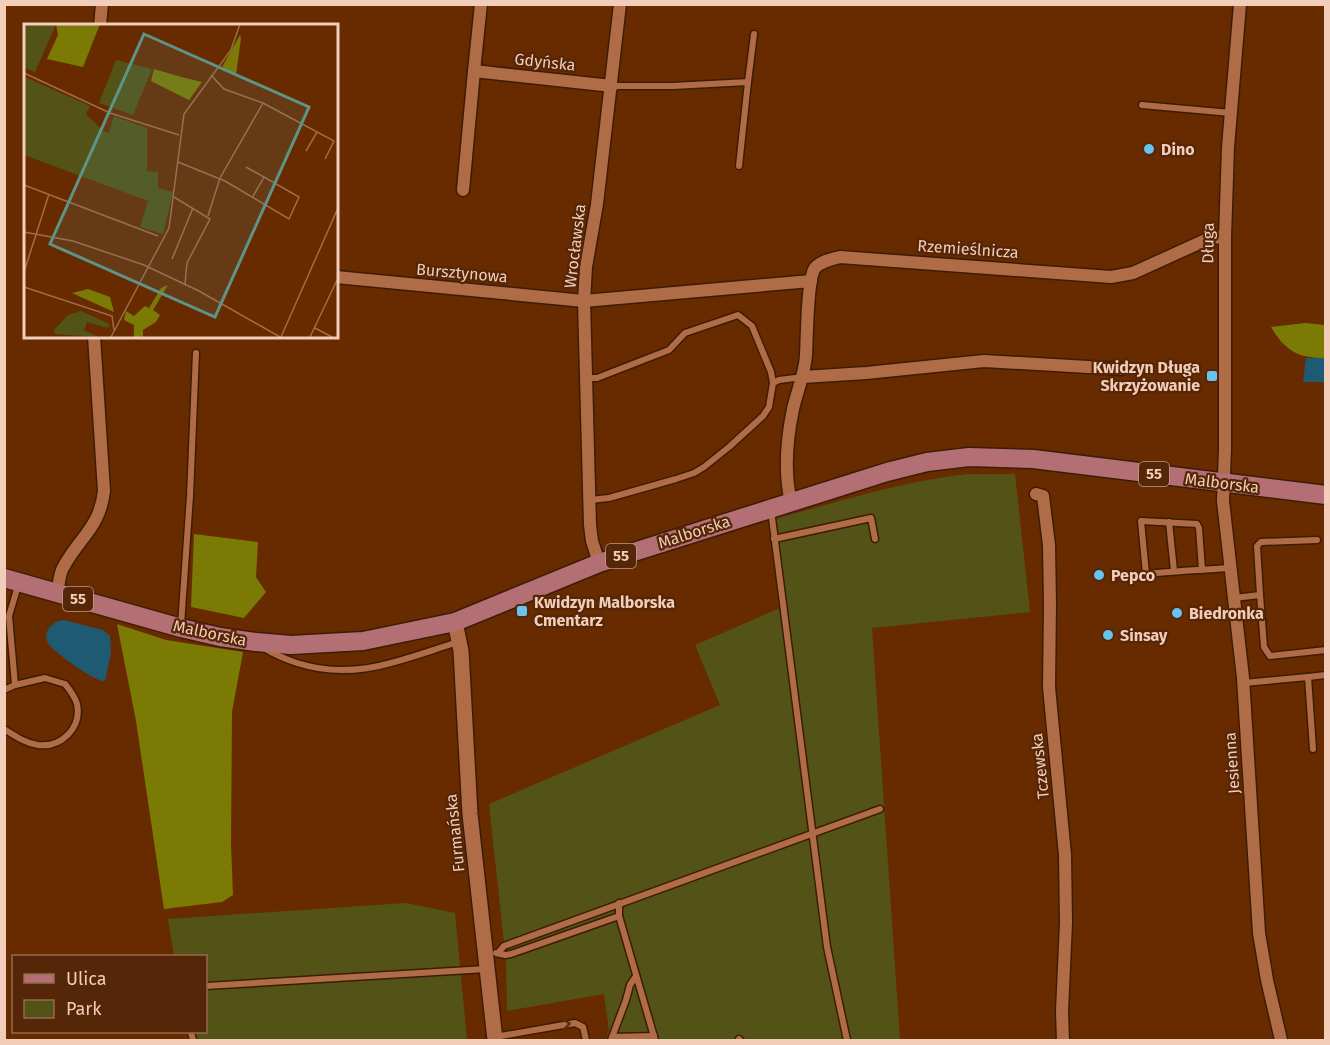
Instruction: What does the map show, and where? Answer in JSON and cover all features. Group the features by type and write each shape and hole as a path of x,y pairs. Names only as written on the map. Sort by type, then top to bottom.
{"main road":[{"name":"Malborska","path":"12,580 181,628 256,642 291,645 363,641 454,622 599,563 770,508 927,462 969,457 1033,459 1326,495"}],"street":[{"path":"100,24 102,4"},
{"path":"463,190 481,4"},
{"name":"Wrocławska","path":"599,563 592,541 584,301 586,267 597,204 620,4"},
{"name":"Długa","path":"1224,483 1224,237 1240,4"},
{"name":"Gdyńska","path":"474,71 612,86"},
{"name":"Rzemieślnicza","path":"811,280 815,267 825,261 840,257 1111,277 1133,273 1210,238 1224,237"},
{"name":"Bursztynowa","path":"338,277 584,301 811,280"},
{"path":"791,502 787,465 793,409 806,366 811,280"},
{"path":"57,594 62,567 96,522 102,507 104,491 94,338"},
{"path":"803,377 984,362 1122,369"},
{"name":"Jesienna","path":"1224,483 1224,522 1243,683 1259,933 1281,1041"},
{"name":"Tczewska","path":"1036,494 1043,496 1048,544 1049,687 1065,855 1063,1041"},
{"name":"Furmańska","path":"454,622 460,642 470,814 491,959 495,1039"}],"lane":[{"path":"739,166 754,33"},
{"path":"612,86 748,82"},
{"path":"1142,105 1231,113"},
{"path":"588,378 597,378 669,350 685,333 738,315 752,326 771,372 773,383 769,407 763,416 704,467 676,479 590,500"},
{"path":"181,628 196,353"},
{"path":"773,383 803,377"},
{"path":"770,508 827,947 847,1041"},
{"path":"774,539 872,518 875,539"},
{"path":"1202,570 1197,524 1141,520 1146,574 1174,571 1202,570 1230,568"},
{"path":"1170,522 1174,571"},
{"path":"1317,540 1260,542 1257,546 1264,647 1270,656 1326,650"},
{"path":"12,580 7,617 15,684"},
{"path":"1234,598 1260,595"},
{"path":"256,642 275,655 304,665 330,670 366,669 401,662 460,642"},
{"path":"1243,683 1326,675"},
{"path":"1308,677 1312,749"},
{"path":"4,690 15,684 45,678 65,684 73,694 78,716 74,728 65,738 53,744 40,746 29,743 4,729"},
{"path":"491,959 504,946 880,809"},
{"path":"619,903 620,916 654,1039 611,1039 627,1000 630,985 636,976"},
{"path":"207,986 491,959 620,916"},
{"path":"495,1039 575,1023 583,1027 586,1041"}],"green space":[{"path":"967,474 1015,474 1030,612 872,628 900,1040 605,1040 609,1030 604,994 507,1011 506,961 489,804 720,705 695,645 780,608 768,521 892,488"},
{"path":"406,903 455,913 467,1040 188,1040 186,1033 207,1033 207,955 174,955 168,919"}],"shaded area":[{"path":"1305,323 1325,325 1325,358 1307,357 1293,352 1271,327"},
{"path":"194,534 258,542 256,577 266,592 244,618 191,607"},
{"path":"117,624 166,640 243,652 232,712 233,895 222,902 164,909 136,721"}],"water":[{"path":"1306,358 1325,358 1325,382 1303,382"},
{"path":"64,620 103,630 110,636 111,653 105,681 75,666 48,643 46,636 48,630 55,623"}],"place":[{"name":"Dino","path":"1149,149"},
{"name":"Kwidzyn Długa Skrzyżowanie","path":"1212,376"},
{"name":"Pepco","path":"1099,575"},
{"name":"Kwidzyn Malborska Cmentarz","path":"522,611"},
{"name":"Biedronka","path":"1177,613"},
{"name":"Sinsay","path":"1108,635"}]}
